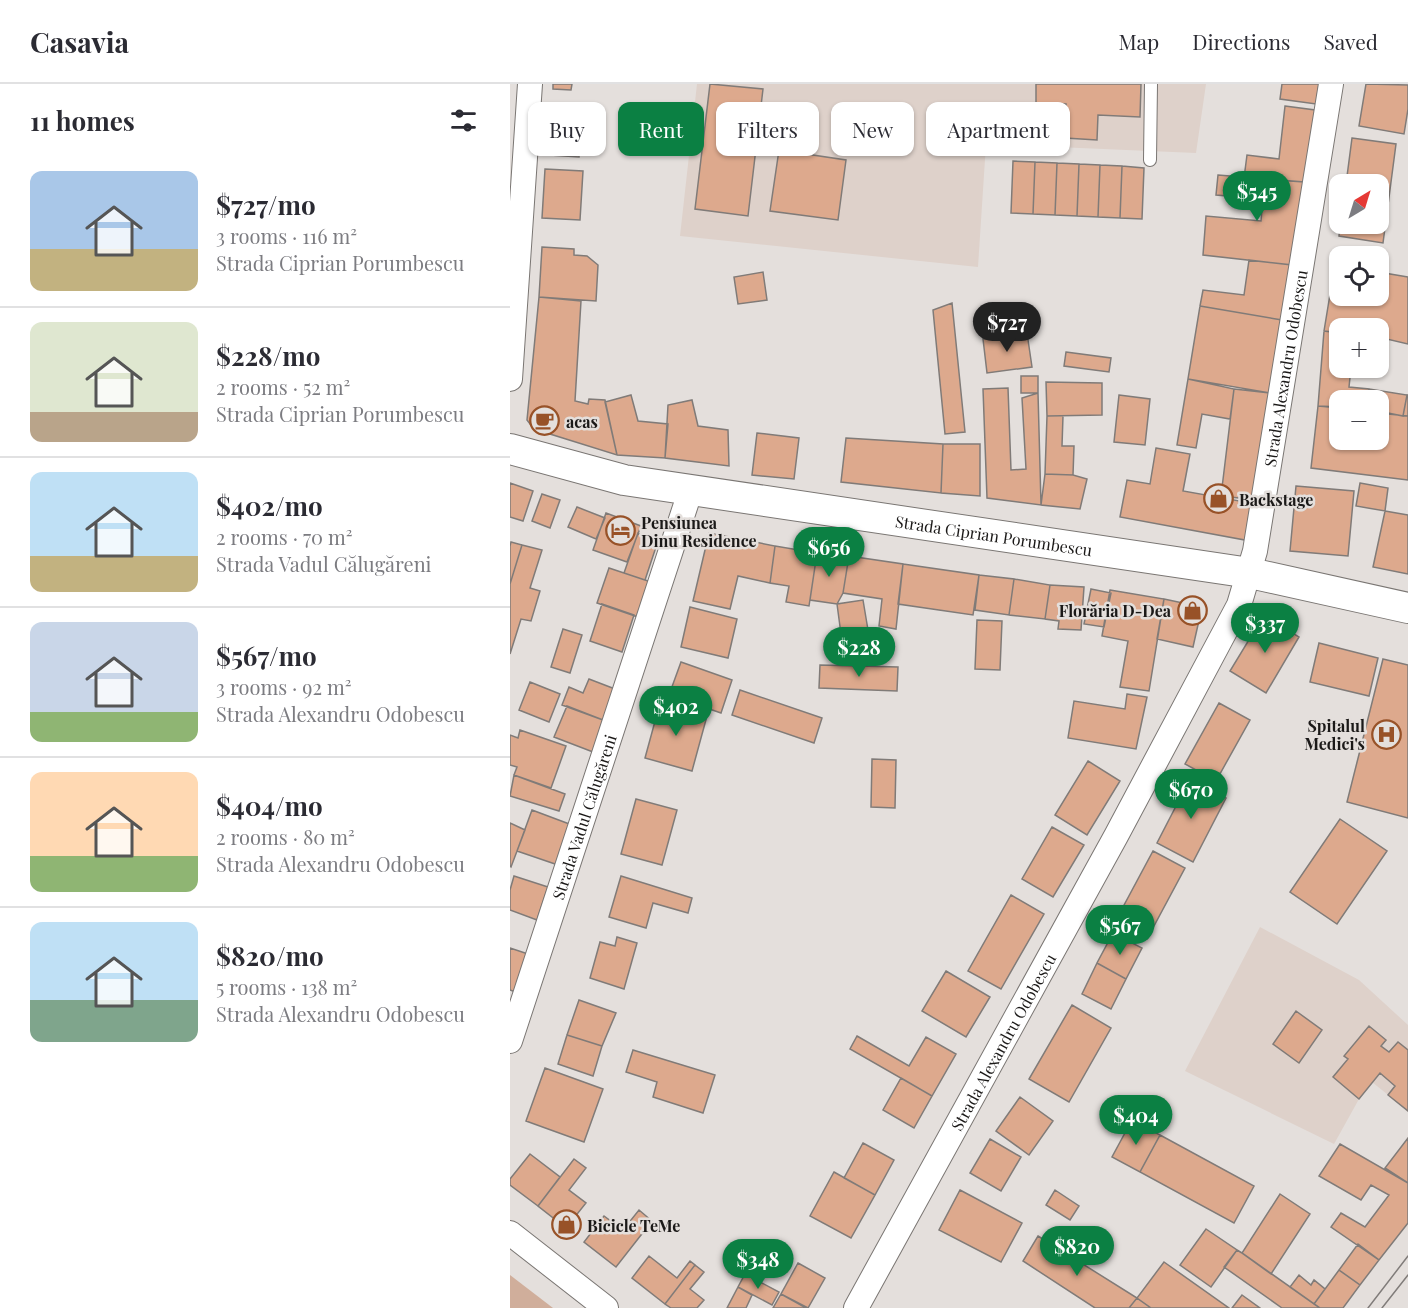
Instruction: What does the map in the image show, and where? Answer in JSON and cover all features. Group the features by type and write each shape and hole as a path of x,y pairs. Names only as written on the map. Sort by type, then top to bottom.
{"street":[{"path":"510,379 530,84"},
{"name":"Strada Alexandru Odobescu","path":"856,1308 1116,836 1239,605 1250,573 1331,84"},
{"name":"Strada Ciprian Porumbescu","path":"510,449 624,480 690,492 1250,573 1408,608"},
{"name":"Strada Vadul Călugăreni","path":"510,1041 690,492"},
{"path":"510,1233 606,1308"}],"lane":[{"path":"1150,160 1151,84"}],"shaded area":[{"path":"697,84 1206,84 1196,153 1070,148 1070,102 926,102 926,156 985,156 978,267 680,236 689,156 704,156 704,102 695,102"},
{"path":"1260,927 1359,980 1408,1025 1408,1111 1372,1082 1359,1099 1334,1144 1185,1071"},
{"path":"510,1275 553,1308 510,1308"}],"building":[{"path":"553,84 572,84 571,90 553,89"},
{"path":"710,84 763,89 761,102 716,102 716,156 755,156 748,216 695,209 701,156 704,156 704,134"},
{"path":"1036,84 1141,84 1140,117 1098,115 1097,140 1070,138 1070,102 1036,102"},
{"path":"1282,84 1319,84 1316,104 1280,99"},
{"path":"1366,84 1408,85 1408,109 1404,134 1359,126"},
{"path":"1285,106 1315,110 1304,182 1244,178 1247,155 1279,159"},
{"path":"1352,138 1396,144 1389,197 1389,174 1347,174"},
{"path":"778,156 819,156 846,160 838,220 770,211"},
{"path":"1013,161 1035,162 1033,214 1011,213"},
{"path":"1035,162 1057,163 1055,215 1033,214"},
{"path":"1057,163 1079,164 1077,216 1055,215"},
{"path":"1079,164 1100,165 1098,217 1077,216"},
{"path":"1100,165 1122,166 1120,218 1098,217"},
{"path":"1122,166 1144,168 1142,219 1120,218"},
{"path":"545,169 583,171 580,220 542,218"},
{"path":"1218,175 1304,182 1292,265 1203,255 1206,216 1261,221 1263,199 1216,195"},
{"path":"1339,234 1384,234 1383,243 1339,236"},
{"path":"542,247 574,249 574,255 587,256 598,265 596,301 539,297"},
{"path":"1249,260 1292,265 1282,320 1200,306 1203,290 1244,295"},
{"path":"763,272 767,300 738,304 734,277"},
{"path":"1389,274 1408,277 1408,344 1389,340 1389,318 1329,318 1329,332 1324,331 1329,301 1329,306 1389,306"},
{"path":"539,297 581,301 575,401 588,404 589,399 605,400 617,455 534,429 527,420"},
{"path":"952,303 965,432 945,434 933,310"},
{"path":"1200,306 1282,320 1270,393 1188,379"},
{"path":"1324,331 1329,332 1329,378 1350,378 1349,387 1369,389 1329,390 1329,406 1318,406"},
{"path":"1027,333 1032,367 987,373 983,339"},
{"path":"1066,352 1111,358 1109,372 1064,366"},
{"path":"1021,376 1038,376 1038,393 1021,393"},
{"path":"1188,379 1234,389 1230,419 1202,414 1196,448 1177,445"},
{"path":"1046,382 1102,383 1102,415 1047,416"},
{"path":"1008,388 1011,470 1026,469 1022,398 1038,393 1041,505 987,498 983,389"},
{"path":"1234,389 1270,393 1257,500 1221,496"},
{"path":"1389,392 1407,395 1403,416 1389,413"},
{"path":"631,395 638,421 668,424 665,458 617,455 605,402"},
{"path":"1119,395 1150,399 1145,445 1114,442"},
{"path":"1407,395 1408,416 1403,416"},
{"path":"692,400 698,426 728,430 729,466 665,458 668,405"},
{"path":"1318,406 1329,407 1329,450 1389,450 1389,414 1408,416 1408,480 1311,468"},
{"path":"1047,416 1063,416 1062,446 1074,446 1073,475 1045,474"},
{"path":"757,433 799,438 794,479 752,475"},
{"path":"846,438 943,444 941,493 841,482"},
{"path":"943,444 980,444 980,496 941,493"},
{"path":"1156,448 1190,454 1183,491 1251,503 1245,540 1120,517 1127,480 1150,484"},
{"path":"1045,474 1073,475 1087,479 1080,509 1041,505"},
{"path":"510,483 533,491 523,521 510,517"},
{"path":"1360,483 1388,488 1385,511 1356,506"},
{"path":"1296,486 1354,491 1348,556 1290,551"},
{"path":"542,494 560,500 550,528 532,521"},
{"path":"577,507 605,518 596,539 568,527"},
{"path":"1385,511 1408,515 1408,574 1373,567"},
{"path":"606,513 641,526 627,562 593,550"},
{"path":"638,533 654,540 656,547 645,580 624,573"},
{"path":"709,533 775,546 770,583 738,576 730,609 693,601"},
{"path":"511,542 522,545 510,584 510,546"},
{"path":"522,545 542,550 530,588 540,591 531,621 521,619 510,654 510,584"},
{"path":"775,546 817,553 809,606 786,602 789,586 770,583"},
{"path":"817,553 849,556 843,593 837,604 810,600"},
{"path":"849,556 903,564 896,629 879,626 882,599 843,593"},
{"path":"903,564 979,575 973,615 898,604"},
{"path":"609,568 651,582 638,617 597,603"},
{"path":"979,575 1014,579 1009,615 975,610"},
{"path":"1014,579 1050,585 1045,619 1009,615"},
{"path":"1050,585 1084,587 1081,630 1058,629 1059,621 1045,619"},
{"path":"1091,589 1111,593 1104,627 1084,624"},
{"path":"1110,590 1164,599 1149,691 1120,687 1128,641 1102,636"},
{"path":"1164,599 1202,607 1193,647 1157,639"},
{"path":"863,600 868,630 841,634 837,604"},
{"path":"602,604 634,615 622,652 590,641"},
{"path":"690,607 737,619 728,658 681,647"},
{"path":"1264,615 1299,637 1266,693 1230,671"},
{"path":"977,620 1002,621 1000,670 975,669"},
{"path":"563,629 582,635 570,673 551,667"},
{"path":"1319,643 1378,658 1369,696 1310,682"},
{"name":"Spitalul Medici's","path":"1383,659 1408,665 1408,818 1347,802"},
{"path":"681,662 732,680 721,713 669,695"},
{"path":"820,665 898,667 897,691 819,688"},
{"path":"589,679 615,689 603,720 562,705 569,687 583,693"},
{"path":"530,682 560,694 549,722 519,710"},
{"path":"740,690 822,718 814,743 732,715"},
{"path":"1127,694 1147,697 1136,749 1068,738 1074,701 1125,709"},
{"path":"660,703 707,716 692,771 645,758"},
{"path":"1219,703 1250,720 1216,781 1185,764"},
{"path":"567,706 603,720 593,752 554,737"},
{"path":"520,730 566,746 551,788 514,775 517,767 510,765 510,735 518,738"},
{"path":"872,759 896,760 895,808 871,807"},
{"path":"1088,761 1120,781 1087,835 1055,815"},
{"path":"514,775 565,794 559,811 510,796"},
{"path":"1190,779 1226,798 1193,862 1157,843"},
{"path":"636,799 677,810 662,865 621,854"},
{"path":"532,810 572,825 558,865 517,851"},
{"path":"1340,819 1387,851 1337,924 1290,892"},
{"path":"510,823 525,830 511,867 510,866"},
{"path":"1052,827 1084,845 1053,897 1022,879"},
{"path":"1153,851 1185,868 1147,939 1115,922"},
{"path":"514,876 548,887 537,920 510,910 510,890"},
{"path":"621,876 692,898 688,913 653,903 646,928 609,917"},
{"path":"1011,895 1044,914 1001,989 968,971"},
{"path":"1113,933 1142,948 1126,979 1097,963"},
{"path":"617,937 637,943 624,989 590,978 600,942 615,946"},
{"path":"510,948 531,955 518,993 510,990"},
{"path":"1097,963 1126,979 1111,1009 1082,994"},
{"path":"946,971 990,997 966,1037 922,1011"},
{"path":"579,1000 616,1013 602,1046 567,1035"},
{"path":"1072,1005 1111,1028 1069,1102 1029,1079"},
{"path":"1296,1011 1322,1030 1299,1063 1273,1044"},
{"path":"1369,1026 1386,1040 1381,1046 1389,1052 1398,1042 1408,1050 1408,1111 1388,1095 1395,1086 1380,1073 1359,1099 1333,1077 1348,1059 1344,1056"},
{"path":"567,1035 602,1046 593,1076 558,1064"},
{"path":"857,1036 909,1066 926,1037 956,1054 932,1096 850,1049"},
{"path":"633,1050 715,1075 703,1113 653,1097 657,1082 626,1072"},
{"path":"545,1068 603,1089 584,1142 526,1121"},
{"path":"901,1078 932,1096 914,1128 883,1110"},
{"path":"1020,1097 1053,1121 1029,1155 996,1131"},
{"path":"1132,1120 1160,1135 1140,1172 1112,1157"},
{"path":"1160,1135 1254,1186 1234,1223 1140,1172"},
{"path":"1408,1138 1408,1183 1385,1168"},
{"path":"990,1139 1021,1157 1001,1191 970,1173"},
{"path":"863,1143 894,1160 875,1195 844,1178"},
{"path":"1340,1144 1408,1183 1408,1223 1379,1260 1331,1227 1341,1213 1365,1227 1389,1195 1371,1185 1361,1200 1319,1176"},
{"path":"530,1154 560,1177 538,1206 510,1185 510,1179"},
{"path":"574,1159 586,1168 569,1190 586,1203 566,1228 538,1206"},
{"path":"834,1172 875,1195 851,1238 810,1216"},
{"path":"960,1190 1022,1223 1001,1262 939,1230"},
{"path":"1055,1190 1079,1206 1070,1220 1046,1205"},
{"path":"1280,1194 1310,1214 1271,1274 1242,1253"},
{"path":"639,1210 652,1221 616,1267 584,1242 604,1216 623,1230"},
{"path":"1206,1229 1237,1250 1211,1287 1180,1265"},
{"path":"1038,1236 1137,1298 1129,1308 1095,1308 1023,1261"},
{"path":"1358,1244 1379,1260 1360,1285 1339,1270"},
{"path":"1237,1250 1320,1308 1282,1308 1224,1267"},
{"path":"649,1256 677,1278 690,1261 695,1265 665,1304 632,1278"},
{"path":"1164,1262 1229,1308 1151,1308 1137,1298"},
{"path":"798,1263 825,1278 808,1308 781,1294"},
{"path":"695,1265 704,1272 690,1289 704,1300 697,1308 671,1308 665,1304"},
{"path":"1339,1270 1360,1285 1343,1308 1320,1308 1314,1304"},
{"path":"745,1274 779,1292 772,1305 738,1287"},
{"path":"1299,1275 1311,1285 1314,1280 1325,1289 1314,1304 1290,1287"},
{"path":"738,1287 752,1295 746,1308 727,1308"},
{"path":"781,1294 806,1308 773,1308"},
{"path":"1242,1295 1260,1308 1232,1308"},
{"path":"1137,1298 1151,1308 1129,1308"}],"tram line":[{"path":"1368,1308 1408,1256"},
{"path":"1382,1308 1408,1275"}],"place":[{"name":"acas","path":"545,421"},
{"name":"Backstage","path":"1218,499"},
{"name":"Pensiunea Dinu Residence","path":"620,531"},
{"name":"Florăria D-Dea","path":"1192,610"},
{"name":"Spitalul Medici's","path":"1386,734"},
{"name":"Bicicle TeMe","path":"566,1225"}]}
